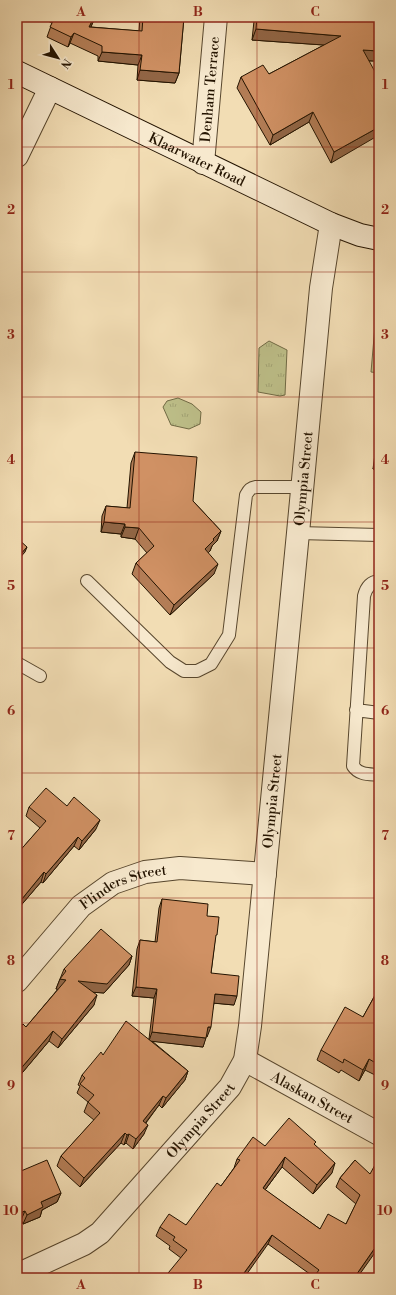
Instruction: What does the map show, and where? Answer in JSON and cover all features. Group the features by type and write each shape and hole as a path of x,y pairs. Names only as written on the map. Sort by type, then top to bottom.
{"street":[{"name":"Denham Terrace","path":"203,162 216,17"},
{"name":"Klaarwater Road","path":"17,72 331,224 360,235 379,239"},
{"path":"17,156 50,88"},
{"name":"Olympia Street","path":"17,1275 84,1244 100,1233 230,1086 245,1060 250,1026 265,874 321,288 331,224"},
{"name":"Flinders Street","path":"17,980 81,906 113,884 145,872 180,868 265,874"},
{"name":"Alaskan Street","path":"245,1060 379,1134"}],"lane":[{"path":"87,581 170,662 184,670 197,671 211,664 229,635 246,495 248,491 256,486 302,487"},
{"path":"298,533 379,535"},
{"path":"379,582 376,581 369,585 364,596 356,710 354,766 356,770 362,774 379,775"},
{"path":"17,663 40,676"},
{"path":"356,710 379,713"}],"green space":[{"path":"375,326 379,326 379,373 371,372"},
{"path":"269,341 287,350 285,395 280,396 258,392 259,348"},
{"path":"178,398 192,404 201,412 200,424 189,429 171,425 163,407 167,401"}],"building":[{"path":"55,17 94,17 89,27 142,31 143,17 184,17 179,73 140,70 142,55 102,52 102,46 74,33 71,37 50,27"},
{"path":"257,17 379,17 378,51 363,50 379,79 379,127 334,152 313,112 273,135 241,77 263,65 269,74 341,36 256,29"},
{"path":"135,452 197,457 193,501 221,531 205,549 218,564 174,605 136,563 154,546 139,528 125,527 125,524 104,522 106,506 130,508"},
{"path":"17,538 27,547 17,558"},
{"path":"46,788 67,806 74,797 100,820 82,841 78,837 46,874 44,872 17,905 17,854 46,821 29,807"},
{"path":"162,899 208,904 207,916 219,917 211,973 239,976 237,996 215,994 211,1027 208,1027 206,1038 152,1032 157,989 136,987 140,940 157,942"},
{"path":"101,929 132,956 107,984 78,981 97,995 62,1039 53,1031 17,1073 17,1031 23,1024 26,1027 66,980 60,979 66,971 64,969"},
{"path":"379,988 379,1065 369,1059 363,1070 344,1059 343,1063 321,1050 345,1007 363,1017"},
{"path":"126,1021 188,1071 166,1098 163,1096 143,1121 148,1125 136,1139 125,1133 84,1178 61,1156 100,1113 88,1102 94,1095 80,1084 85,1078 82,1075 101,1052 103,1055"},
{"path":"289,1118 316,1142 314,1144 335,1163 317,1185 285,1157 263,1188 320,1229 328,1214 346,1224 360,1195 340,1178 355,1160 370,1174 376,1163 379,1164 379,1242 354,1278 313,1278 319,1270 272,1235 244,1273 251,1278 164,1278 187,1250 173,1240 175,1237 160,1227 169,1214 186,1225 217,1183 221,1186 240,1160 237,1159 253,1137 265,1146"},
{"path":"17,1159 21,1171 47,1160 61,1193 41,1202 43,1207 27,1215 25,1211 17,1214"}]}
